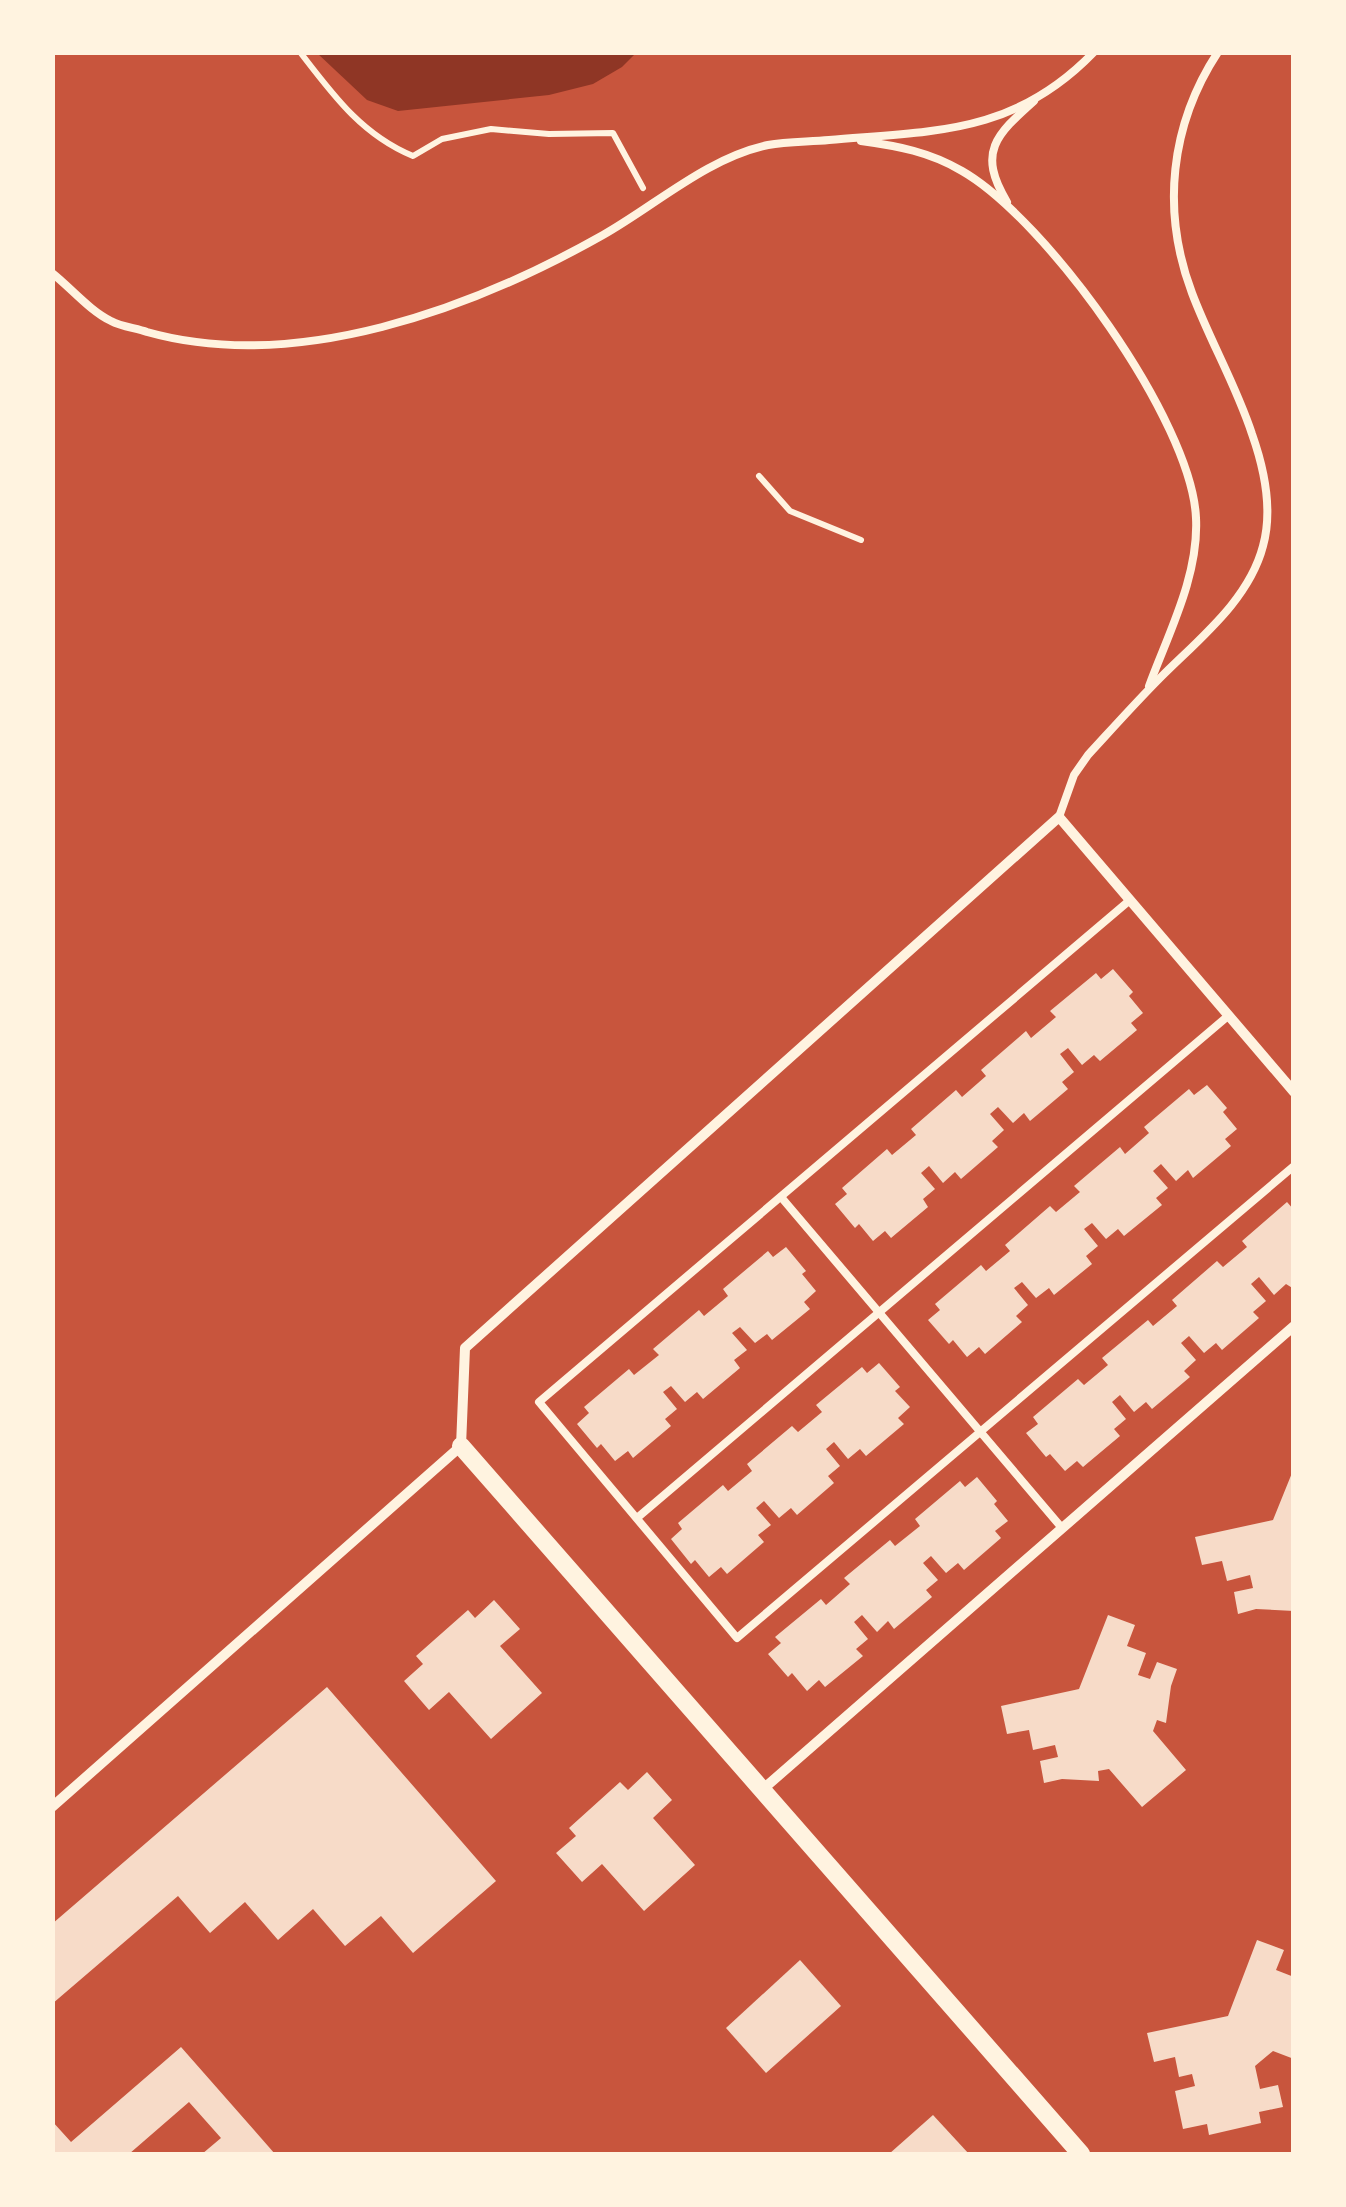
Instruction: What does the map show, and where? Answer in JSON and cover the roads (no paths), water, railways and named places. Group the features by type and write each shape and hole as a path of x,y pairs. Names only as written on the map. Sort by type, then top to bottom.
{"street":[{"path":"1081,2154 461,1446 465,1348 1059,817 1294,1092"},
{"path":"762,1790 1294,1326"},
{"path":"52,1806 461,1446"}],"lane":[{"path":"1012,210 990,166 993,148 1005,128 1094,52"},
{"path":"1059,817 1074,775 1088,755 1229,608 1251,576 1263,546 1268,518 1258,453 1190,289 1180,248 1176,206 1174,164 1180,132 1194,90 1218,52"},
{"path":"52,273 111,321 181,341 256,346 339,336 477,297 538,272 710,168 767,145 932,133 972,126 1006,113 1048,89"},
{"path":"841,139 898,146 931,155 966,172 1012,210 1096,307 1128,355 1176,442 1190,480 1196,518 1184,594 1148,691"},
{"path":"1130,900 539,1402 737,1638 1294,1166"},
{"path":"637,1518 1228,1016"},
{"path":"781,1197 1062,1528"}]}
